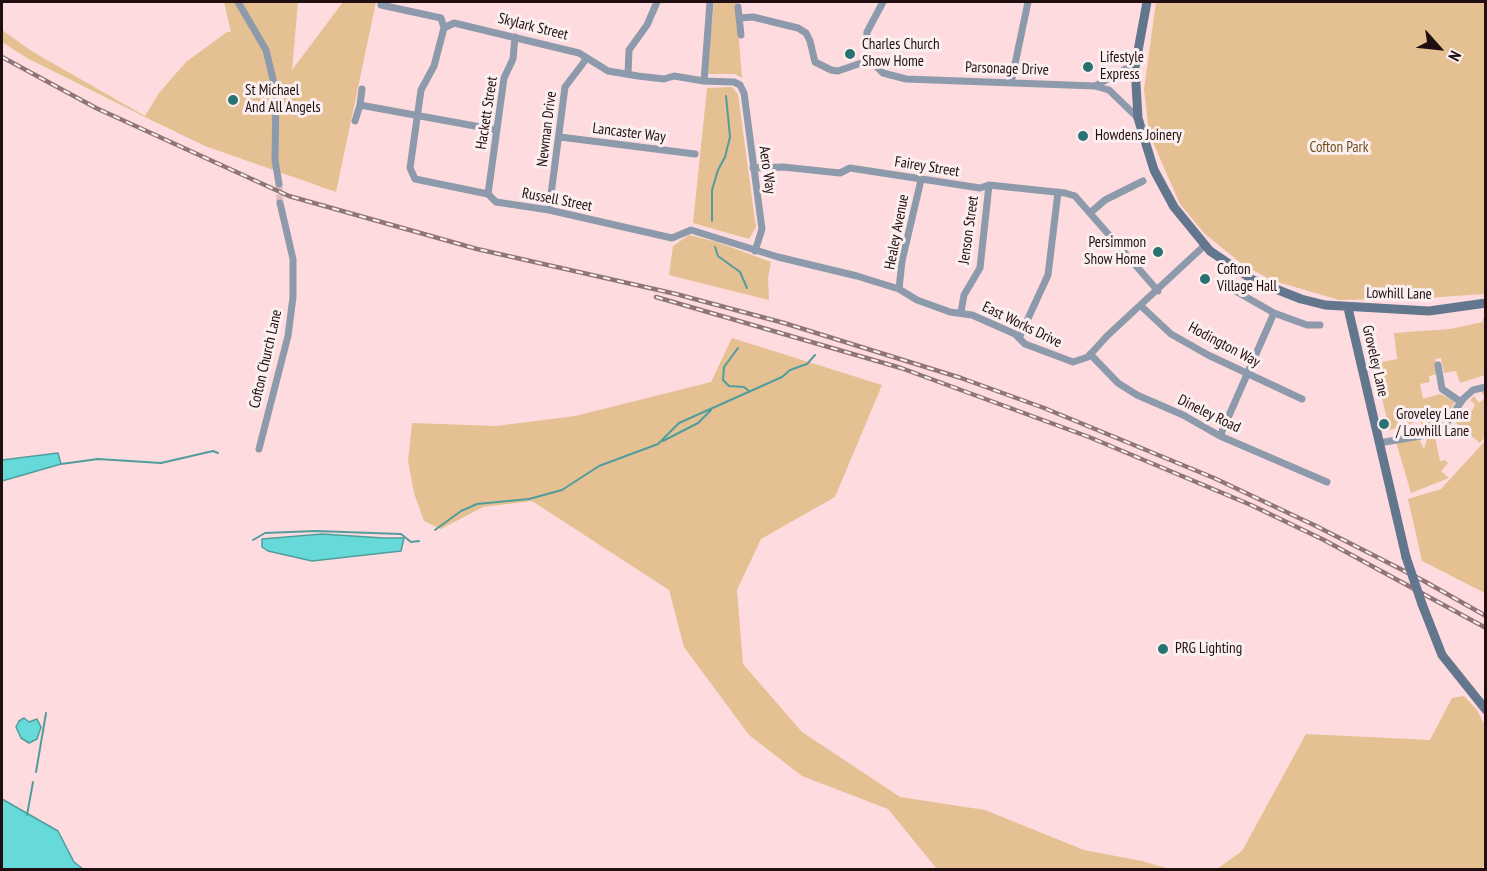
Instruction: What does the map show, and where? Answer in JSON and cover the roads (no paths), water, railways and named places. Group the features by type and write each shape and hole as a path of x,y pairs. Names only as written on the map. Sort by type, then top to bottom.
{"main road":[{"name":"Groveley Lane","path":"1147,2 1135,67 1138,118 1154,170 1174,207 1205,245 1233,269 1267,286 1301,299 1348,308 1406,557 1422,604 1442,655 1485,710"},
{"name":"Lowhill Lane","path":"1348,308 1429,311 1485,303"}],"street":[{"path":"238,2 256,29 269,61 276,92 275,160 279,184"},
{"path":"628,74 629,50 647,25 657,2"},
{"path":"704,81 710,2"},
{"path":"739,18 753,16 798,28 806,33 815,62 826,69 838,71 870,60 867,32 883,2"},
{"path":"1011,83 1028,2"},
{"path":"381,5 441,18 444,28 434,66 421,90 419,117"},
{"path":"738,7 741,35"},
{"name":"Skylark Street","path":"444,28 459,23 579,53 602,69 628,74 664,79 674,76 704,81 734,82 740,85 744,93"},
{"name":"Hackett Street","path":"488,194 504,78 513,59 515,37"},
{"name":"Newman Drive","path":"549,210 565,87 587,58"},
{"name":"Parsonage Drive","path":"870,60 883,73 906,80 1095,86 1109,90 1138,118"},
{"name":"Parsonage Drive","path":"1095,86 1129,67 1135,67"},
{"path":"1112,78 1116,96"},
{"path":"355,121 362,89"},
{"name":"Aero Way","path":"744,93 762,229 755,251"},
{"path":"360,105 497,130"},
{"name":"Russell Street","path":"419,117 410,168 415,179 488,194 496,202 549,210 672,238 691,230 755,251"},
{"name":"Lancaster Way","path":"560,137 695,154"},
{"name":"Fairey Street","path":"753,168 783,167 840,173 850,168 980,188 989,185 1058,192 1075,196 1158,291"},
{"name":"Healey Avenue","path":"899,290 902,261 921,180"},
{"path":"1090,213 1105,200 1143,181"},
{"name":"Jenson Street","path":"961,312 964,295 980,268 989,185"},
{"path":"1020,336 1048,275 1058,192"},
{"name":"Cofton Church Lane","path":"259,449 288,336 293,297 293,259 280,203"},
{"path":"1090,354 1205,245"},
{"name":"East Works Drive","path":"755,251 814,267 829,268 899,290 917,300 950,312 961,312 1020,336 1025,344 1065,361 1083,361 1090,354"},
{"path":"1232,289 1274,313 1307,325 1320,325"},
{"name":"Hodington Way","path":"1140,306 1164,329 1247,374 1302,399"},
{"path":"1220,436 1274,313"},
{"name":"Dineley Road","path":"1090,354 1118,383 1137,395 1183,415 1220,436 1327,483"},
{"path":"1438,365 1442,389 1461,402"},
{"path":"1378,443 1432,434 1443,427 1473,390 1485,387"}],"water":[{"path":"58,453 61,464 2,481 2,460"},
{"path":"322,534 404,538 401,551 312,561 268,551 262,547 262,539"},
{"path":"24,718 29,722 37,719 41,727 37,739 29,743 21,738 16,727"},
{"path":"2,799 58,831 74,862 83,869 2,869"}],"waterway":[{"path":"712,221 712,190 730,137 726,96"},
{"path":"715,247 718,256 740,272 747,288"},
{"path":"738,348 724,367 723,380 729,386 744,387 749,391"},
{"path":"435,530 461,511 477,504 529,499 562,490 599,466 658,444 679,423 782,377 790,370 807,364 815,355"},
{"path":"663,441 698,423 711,410"},
{"path":"61,464 98,459 161,463 213,451 218,453"},
{"path":"253,540 265,533 315,531 401,534 411,542 419,541"},
{"path":"36,772 46,713"},
{"path":"27,815 33,782"}],"tunnel":[{"path":"279,184 280,203"}],"railway":[{"path":"2,57 96,108 289,196 477,249 676,294 784,323 961,378 1044,408 1214,478 1316,526 1424,581 1486,616"},
{"path":"656,297 901,368 1089,437 1251,505 1324,540 1486,628"}],"place":[{"name":"Charles Church Show Home","path":"850,54"},
{"name":"Lifestyle Express","path":"1088,67"},
{"name":"St Michael And All Angels","path":"233,100"},
{"name":"Howdens Joinery","path":"1083,136"},
{"name":"Persimmon Show Home","path":"1158,252"},
{"name":"Cofton Village Hall","path":"1205,279"},
{"name":"Groveley Lane / Lowhill Lane","path":"1384,424"},
{"name":"PRG Lighting","path":"1163,649"}],"park label":[{"name":"Cofton Park","path":"1339,148"}]}
